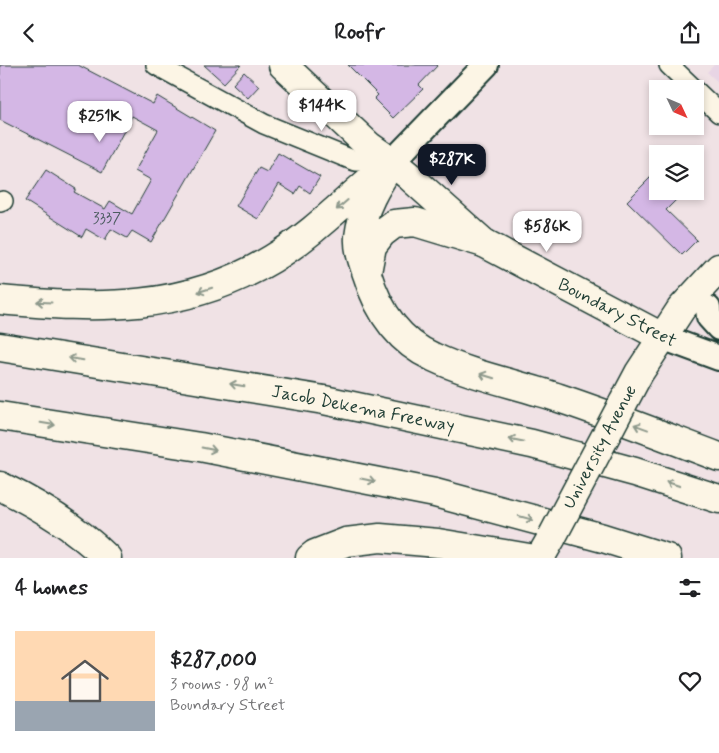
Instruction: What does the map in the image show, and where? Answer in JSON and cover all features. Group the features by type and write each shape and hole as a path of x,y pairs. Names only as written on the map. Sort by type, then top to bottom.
{"main road":[{"name":"Boundary Street","path":"283,65 369,146 392,161 484,243 662,337"},
{"path":"392,161 369,199 359,237 360,255 375,299 388,321 408,341 432,357 476,373 558,397 719,457"},
{"path":"0,300 111,306 160,301 206,291 241,276 272,259 311,232 392,161"},
{"path":"367,275 372,246 382,233 394,224 415,222 484,243"},
{"name":"University Avenue","path":"540,558 639,373 681,309 719,268"},
{"path":"662,337 715,311"},
{"name":"Jacob Dekema Freeway","path":"0,347 334,402 532,444 635,472 719,499"},
{"path":"0,416 200,447 435,493 667,558"},
{"path":"0,485 64,522 107,558"},
{"path":"310,558 346,541 380,538 438,543 529,558"}],"street":[{"path":"156,65 264,123 355,161 392,161 486,65"},
{"path":"669,65 685,80"},
{"path":"704,99 719,113"},
{"name":"Boundary Street","path":"662,337 719,358"}],"shaded area":[{"path":"714,65 719,65 719,83 707,72"}],"building":[{"path":"0,65 78,65 153,104 157,96 215,131 151,242 132,231 127,238 111,229 105,240 86,229 82,237 25,201 46,170 76,189 74,192 105,209 110,201 132,214 151,180 135,171 158,130 132,116 102,172 0,120"},
{"path":"204,65 241,65 224,83"},
{"path":"348,65 438,65 419,85 423,89 393,118 374,99 378,95"},
{"path":"244,72 259,86 248,98 233,84"},
{"path":"278,153 320,177 310,193 300,186 295,194 279,184 258,219 236,206 259,168 267,172"},
{"path":"649,179 649,200 676,200 666,210 697,240 682,255 627,201"}]}
